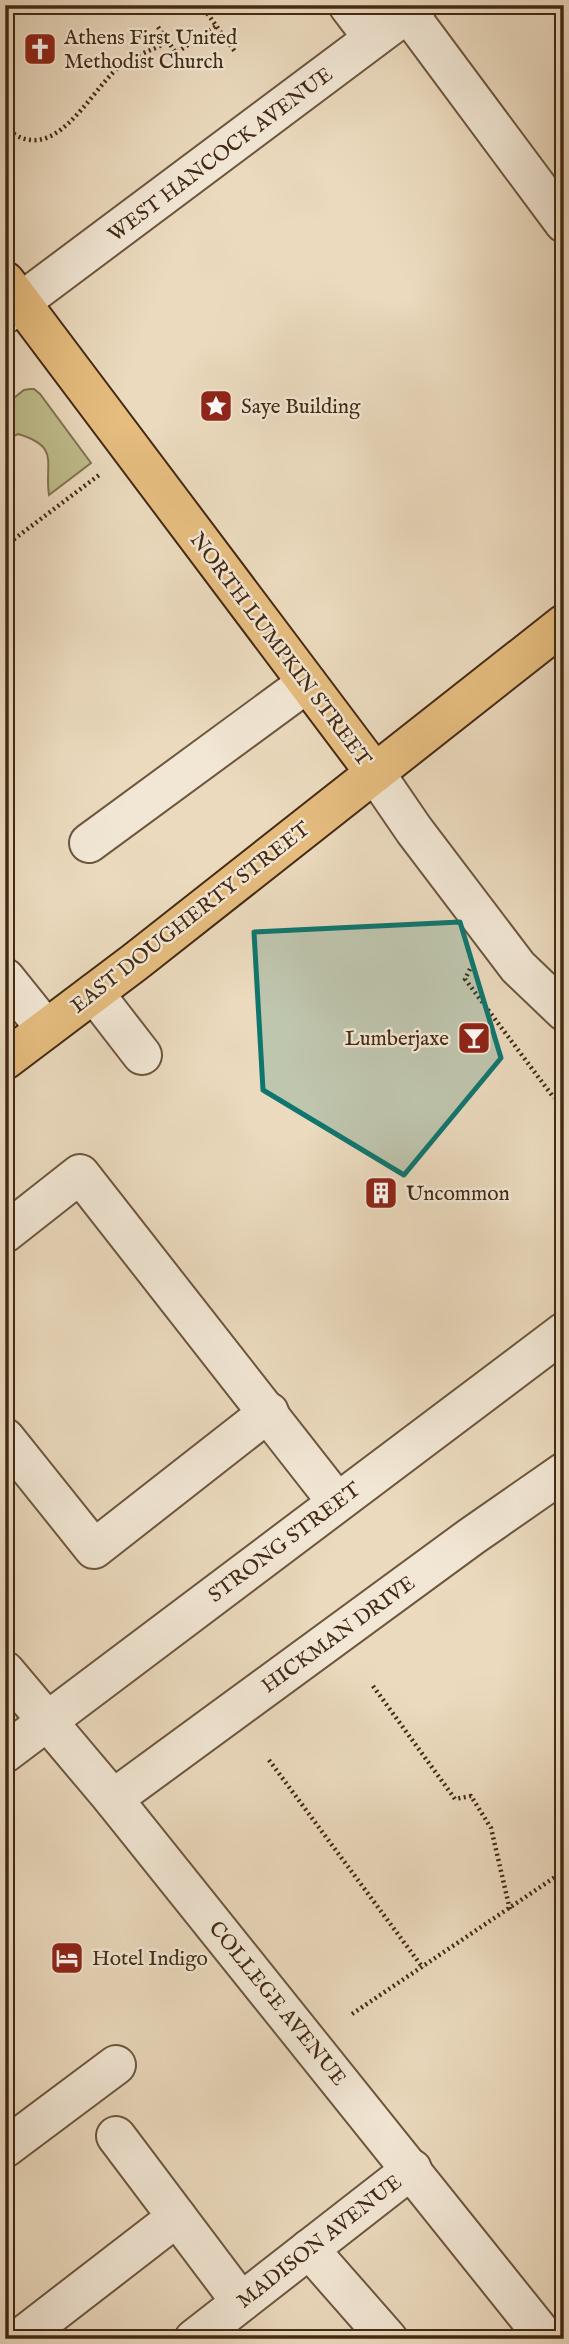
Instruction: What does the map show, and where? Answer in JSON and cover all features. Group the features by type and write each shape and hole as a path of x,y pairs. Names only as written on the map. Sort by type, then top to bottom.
{"main road":[{"name":"NORTH LUMPKIN STREET","path":"10,299 375,773"},
{"name":"EAST DOUGHERTY STREET","path":"5,1060 564,624"}],"street":[{"path":"348,5 373,38"},
{"path":"413,9 564,223"},
{"name":"WEST HANCOCK AVENUE","path":"10,299 413,9"},
{"path":"89,843 307,682"},
{"name":"NORTH LUMPKIN STREET","path":"375,773 414,830 518,967 564,1011"},
{"path":"5,978 46,1029"},
{"path":"94,993 142,1055"},
{"path":"5,1233 80,1174 337,1502"},
{"name":"STRONG STREET","path":"5,1753 564,1332"},
{"path":"5,1438 94,1549 269,1412"},
{"name":"HICKMAN DRIVE","path":"113,1799 472,1536 564,1472"},
{"name":"COLLEGE AVENUE","path":"5,1671 113,1799 546,2339"},
{"path":"5,2148 116,2065"},
{"path":"116,2136 242,2302"},
{"name":"MADISON AVENUE","path":"194,2339 412,2169"},
{"path":"19,2339 177,2217"},
{"path":"309,2249 388,2339"}],"path":[{"path":"204,9 236,54"},
{"path":"158,27 176,53 216,26"},
{"path":"5,128 23,139 39,141 49,138 71,121 120,66 168,42"},
{"path":"12,559 5,548 93,479"},
{"path":"471,965 465,979 554,1098"},
{"path":"373,1686 455,1799 471,1796 491,1828 509,1910"},
{"path":"269,1760 423,1968"},
{"path":"352,2014 564,1871"}],"highlighted area":[{"path":"460,922 501,1058 404,1175 263,1090 254,932"}],"shaded area":[{"path":"34,389 91,463 49,495 48,457 45,450 40,444 18,434 5,440 5,405 24,390"}],"place":[{"name":"Athens First United Methodist Church","path":"40,49"},
{"name":"Saye Building","path":"216,406"},
{"name":"Lumberjaxe","path":"474,1038"},
{"name":"Uncommon","path":"381,1193"},
{"name":"Hotel Indigo","path":"67,1958"}]}
